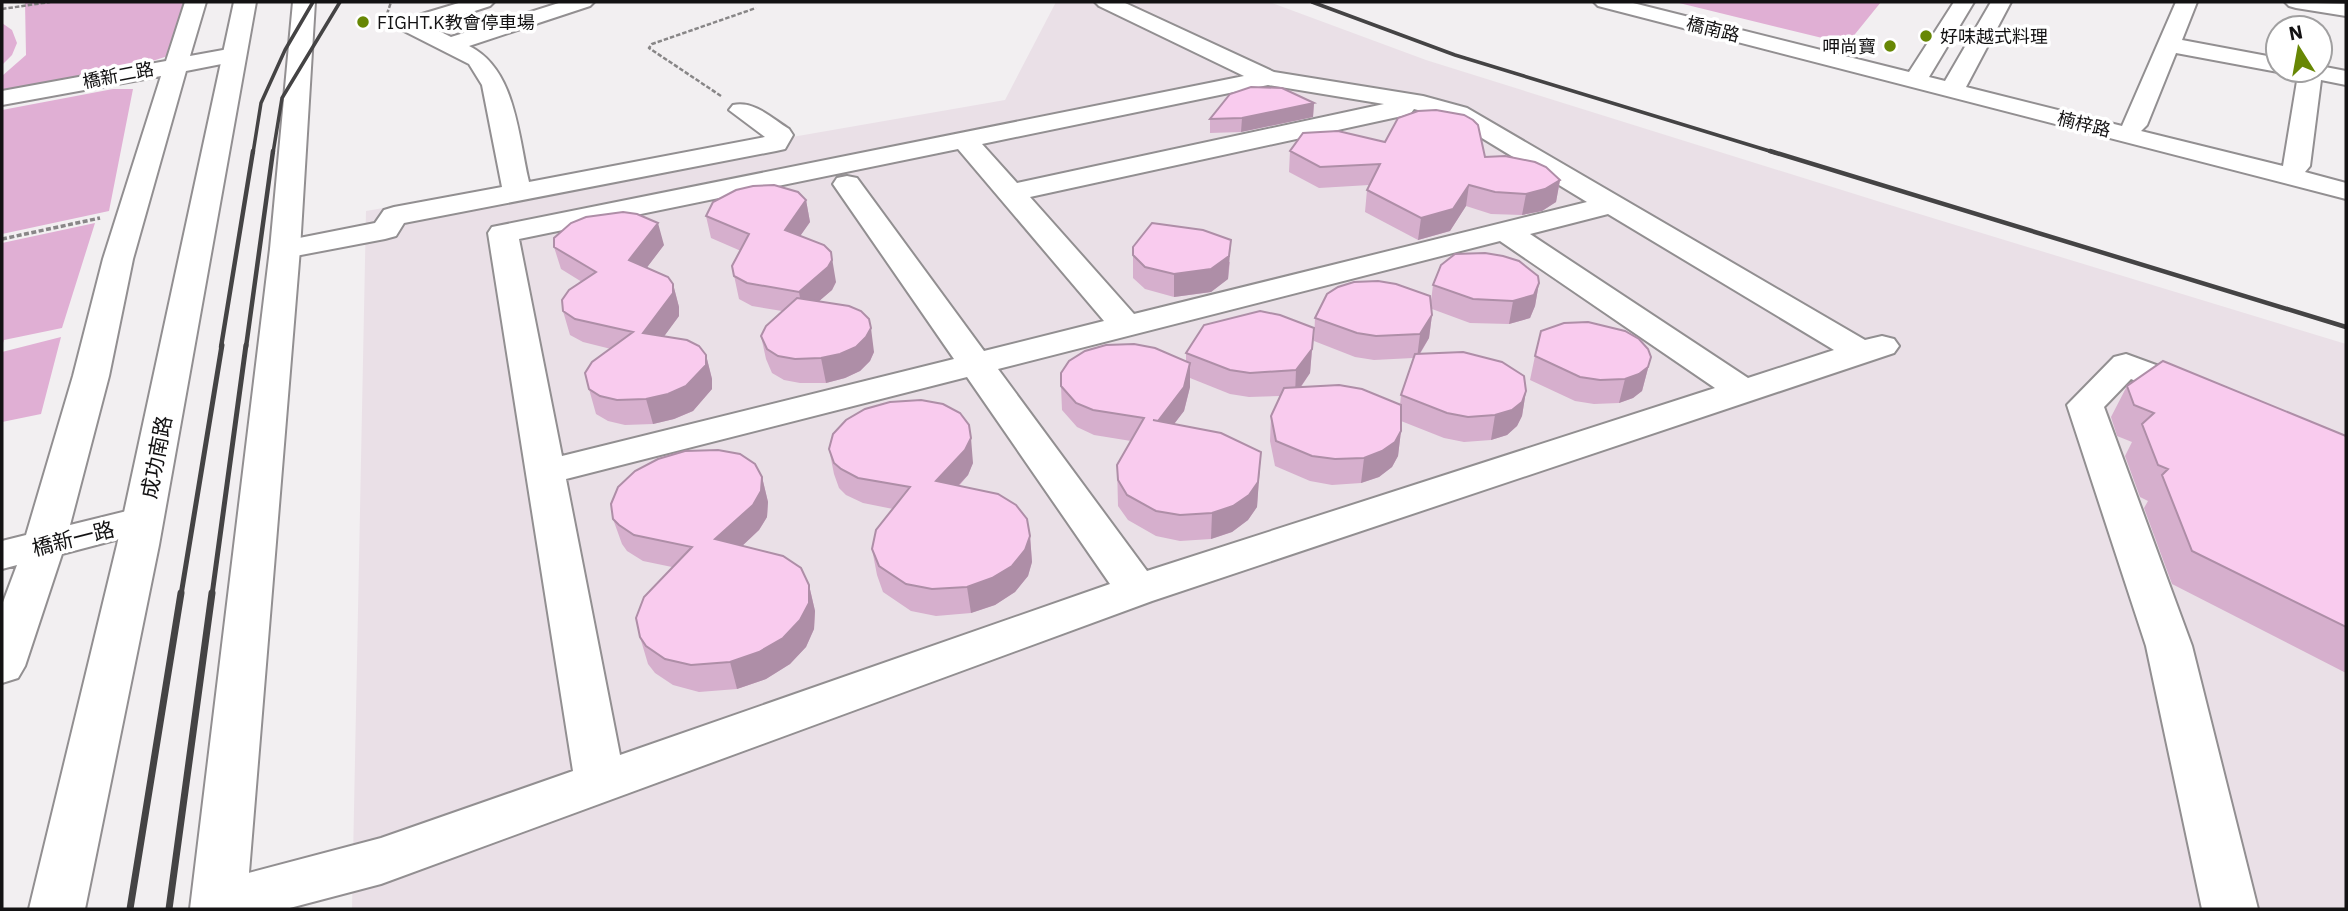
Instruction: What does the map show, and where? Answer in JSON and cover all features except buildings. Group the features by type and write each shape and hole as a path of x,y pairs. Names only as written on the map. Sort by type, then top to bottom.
{"street":[{"path":"2,666 21,562 91,376 118,259 147,154 168,95 173,69 195,2"},
{"name":"成功南路","path":"57,909 141,533 245,2"},
{"path":"304,2 285,249 214,907 381,861 1137,590 1872,349 1613,204 1458,113 1423,103 1268,78 1106,2"},
{"path":"484,2 410,25 478,59 494,85 518,194"},
{"path":"452,44 583,2"},
{"name":"橋南路","path":"1605,2 1828,53"},
{"name":"橋南路","path":"1640,2 1828,53"},
{"path":"1918,76 1964,2"},
{"path":"1955,85 2001,2"},
{"path":"2134,125 2187,2"},
{"path":"2296,2 2346,10"},
{"path":"2169,44 2264,62"},
{"name":"楠梓路","path":"1828,53 2346,178"},
{"name":"橋新二路","path":"2,97 234,59"},
{"name":"橋新二路","path":"2,105 173,69"},
{"path":"600,782 503,233 1268,78"},
{"path":"2296,166 2307,84"},
{"name":"楠梓路","path":"1955,85 2346,191"},
{"path":"1010,193 1423,103"},
{"path":"285,249 385,230 394,216 776,143 780,135 742,110"},
{"path":"964,139 1126,326"},
{"path":"847,184 1137,590"},
{"path":"545,472 1613,204"},
{"path":"1506,231 1744,391"},
{"path":"2230,405 2126,364 2085,405 2169,646 2230,909"},
{"name":"橋新一路","path":"21,562 141,533"}],"path":[{"path":"2,9 50,2"},
{"path":"742,110 649,48 652,44 755,8"},
{"path":"2,239 102,217"}],"shaded area":[{"path":"25,2 187,2 171,55 143,64 2,92 2,76 26,55"},
{"path":"1056,2 1269,2 1426,60 2346,344 2346,909 352,909 366,211 1005,100"},
{"path":"1675,2 1881,2 1847,44"},
{"path":"2,23 12,30 17,43 12,55 2,65"},
{"path":"113,89 133,89 109,211 2,234 2,110"},
{"path":"95,223 62,328 4,340 2,346 2,243"},
{"path":"61,337 41,414 2,422 2,352"}],"railway":[{"path":"253,153 261,103 285,50 313,2"},
{"path":"273,153 282,98 340,2"},
{"path":"1312,2 1455,55 1776,153"},
{"path":"221,347 253,151"},
{"path":"246,347 273,151"},
{"path":"1770,151 2346,327"},
{"path":"181,595 222,345"},
{"path":"212,595 246,345"},
{"path":"130,909 181,593"},
{"path":"169,909 212,593"}],"place":[{"name":"FIGHT.K教會停車場","path":"363,22"},
{"name":"好味越式料理","path":"1926,36"},
{"name":"呷尚寶","path":"1890,46"}]}
